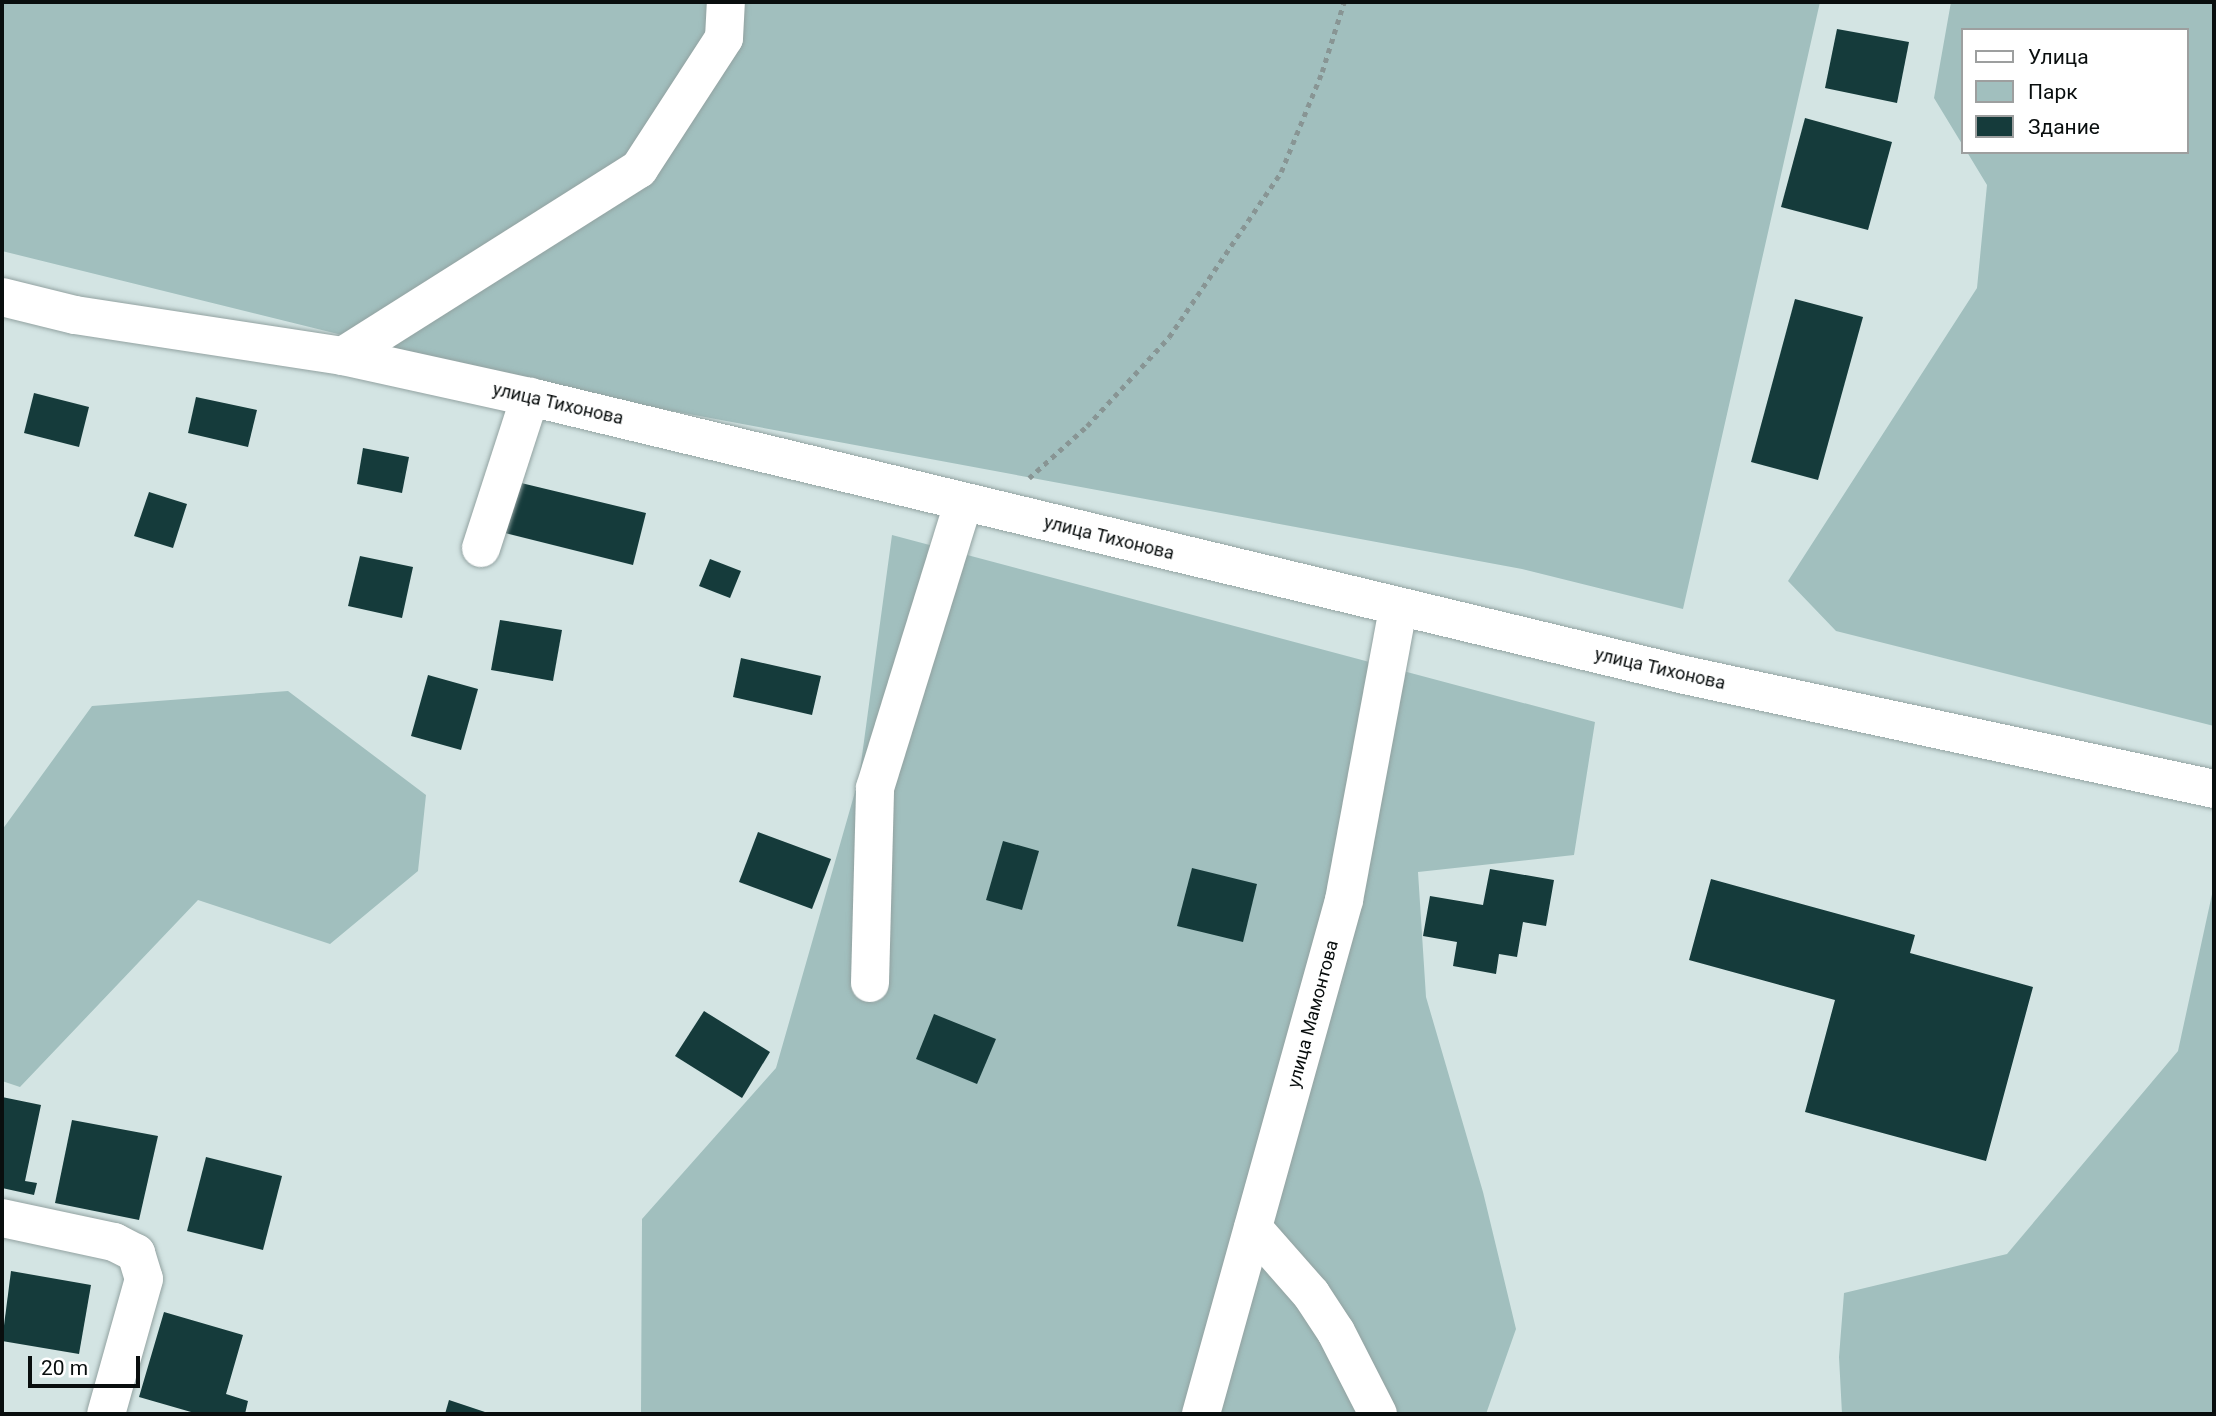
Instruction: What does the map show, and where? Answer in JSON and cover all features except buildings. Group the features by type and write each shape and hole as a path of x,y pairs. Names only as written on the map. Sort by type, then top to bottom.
{"street":[{"path":"343,356 639,169 724,38 726,2"},
{"name":"улица Тихонова","path":"2,297 75,315 343,356 530,397 1681,674 2214,789"},
{"path":"481,548 530,397"},
{"path":"870,983 875,788 975,505"},
{"name":"улица Мамонтова","path":"1201,1414 1344,900 1398,608"},
{"path":"2,1219 114,1242 135,1253 144,1279 106,1414"},
{"path":"1253,1228 1311,1294 1336,1332 1378,1414"}],"path":[{"path":"975,505 1035,473 1087,426 1168,337 1280,172 1322,72 1344,2"}],"green space":[{"path":"2,2 1820,2 1683,609 1522,569 581,394 2,251"},
{"path":"1951,2 2214,2 2214,726 1836,631 1788,581 1977,288 1987,185 1968,154 2188,154 2188,28 1960,28 1960,141 1934,98"},
{"path":"892,535 1595,722 1574,855 1418,872 1426,997 1483,1192 1516,1329 1486,1414 641,1414 642,1219 776,1068 859,778"},
{"path":"288,691 426,795 418,871 330,944 198,900 20,1087 2,1081 2,830 92,706"},
{"path":"2214,885 2214,1414 1842,1414 1839,1357 1844,1293 2007,1254 2178,1051"}]}
